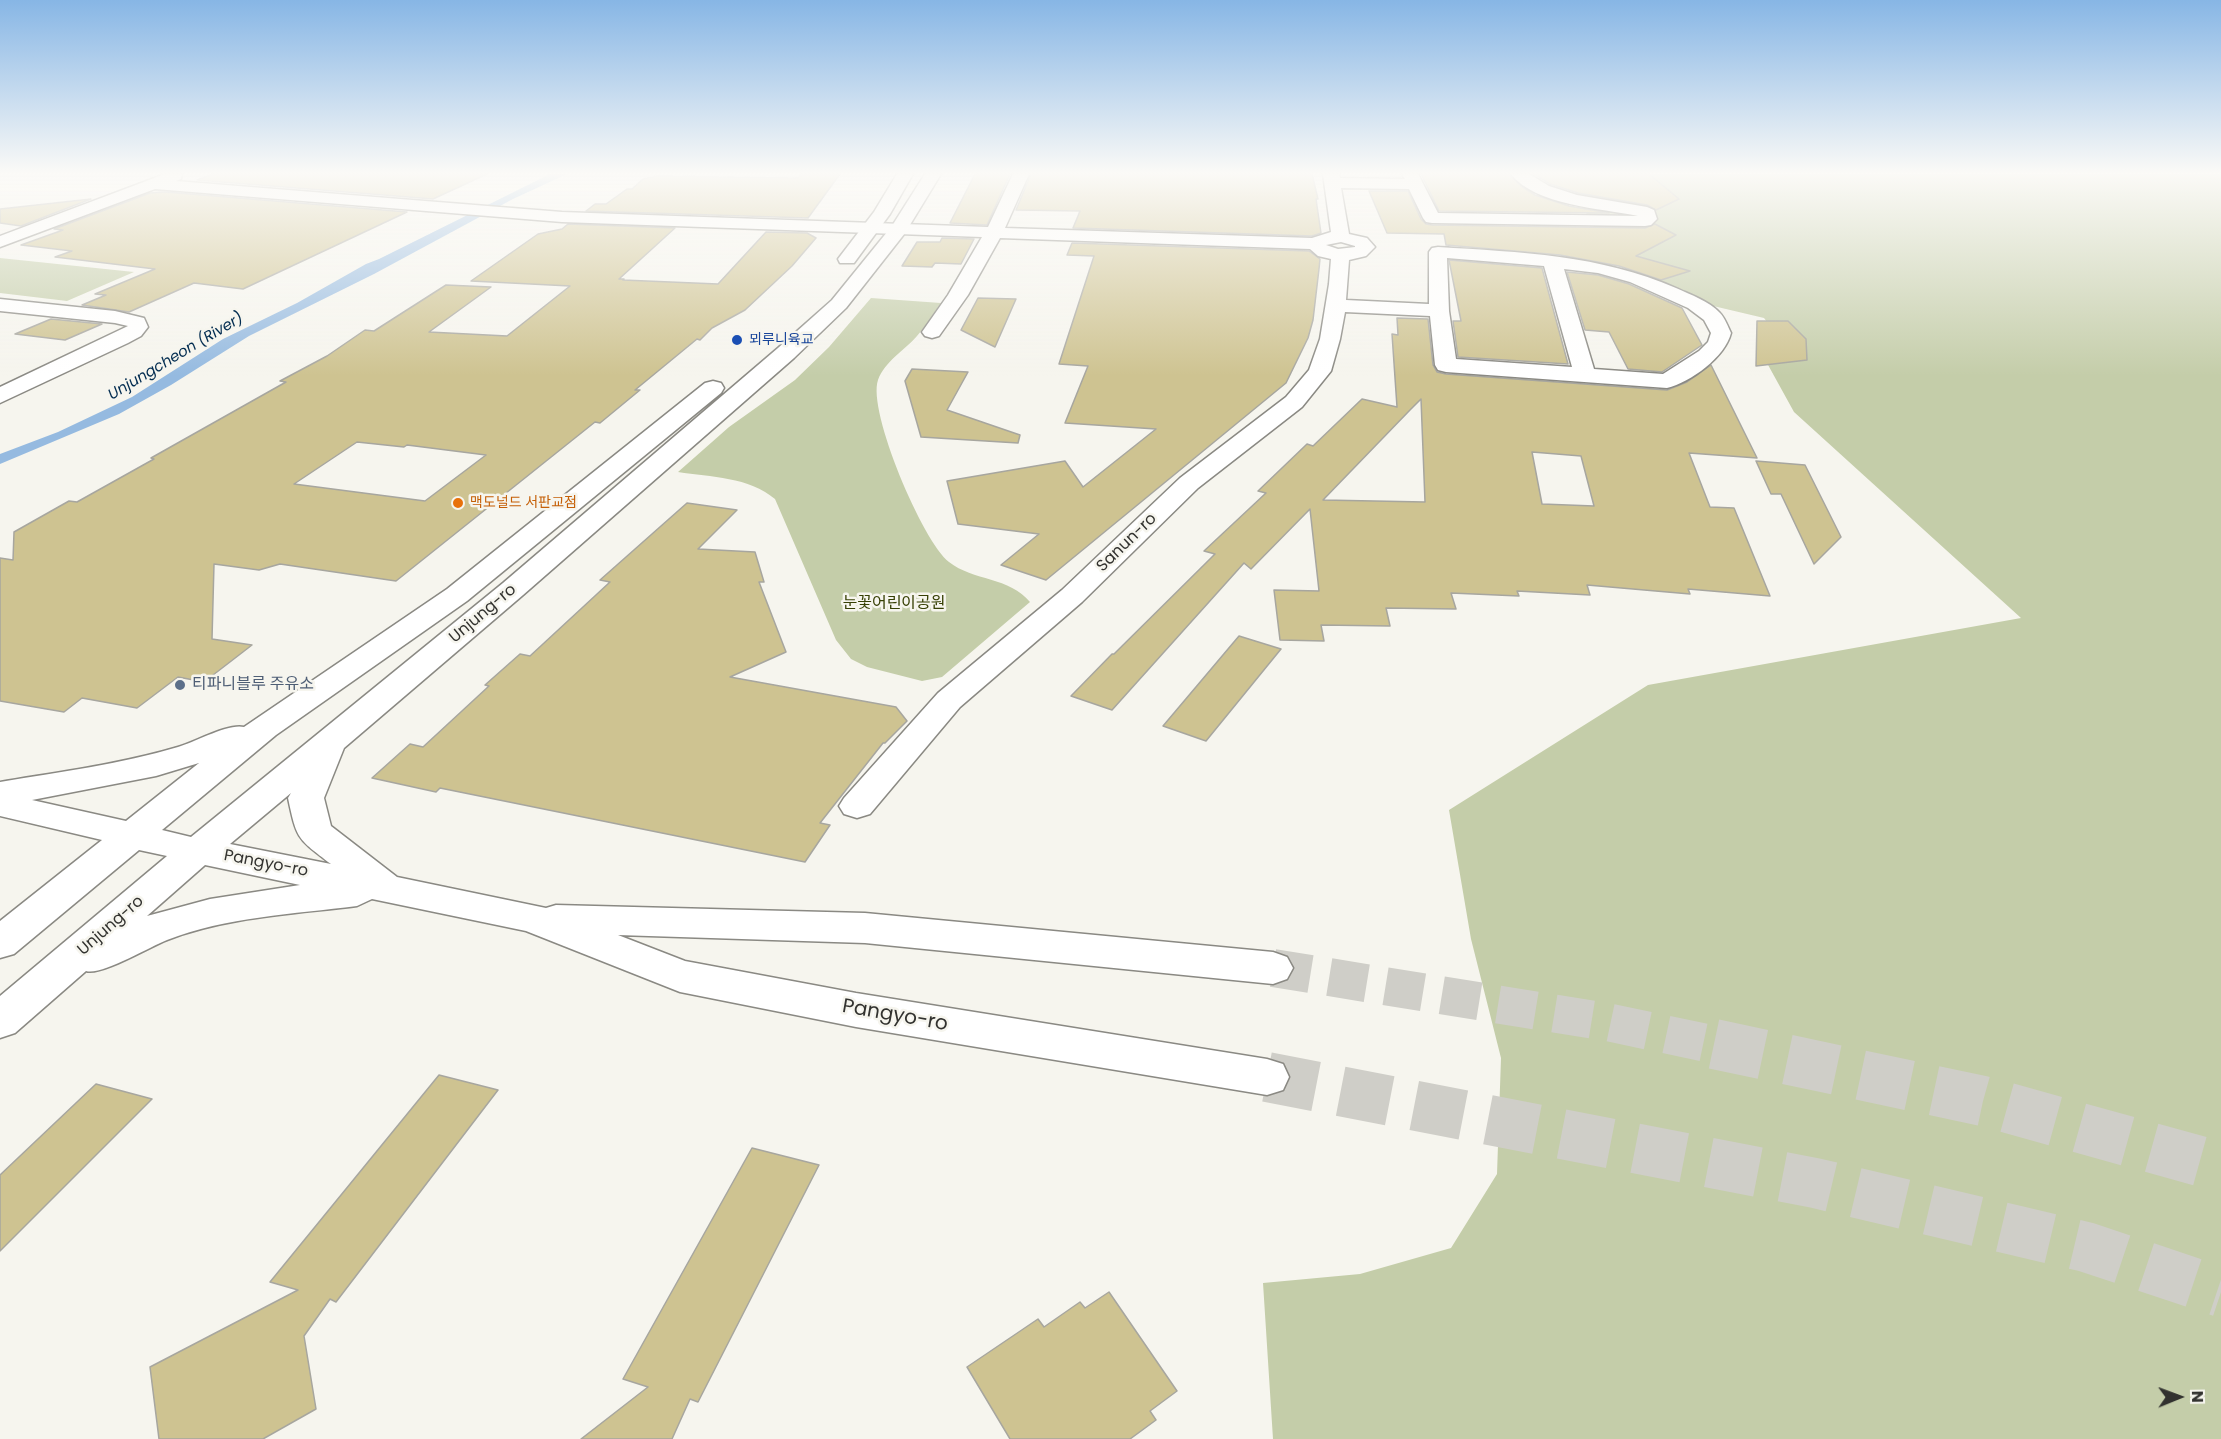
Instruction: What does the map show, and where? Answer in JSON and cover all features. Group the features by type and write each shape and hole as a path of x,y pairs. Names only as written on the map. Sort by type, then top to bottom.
{"street":[{"name":"Unjung-ro","path":"833,275 871,241"},
{"name":"Unjung-ro","path":"1,1020 198,851 513,589 774,364 838,304 877,241"},
{"path":"932,332 962,291 987,241"},
{"path":"1238,241 1315,244 1325,252 1340,246"},
{"name":"Sanun-ro","path":"856,806 949,700 1072,596 1189,483 1294,402 1320,371 1330,339 1339,241"},
{"path":"1435,241 1439,311 1446,365 1667,381 1707,356 1718,344 1720,333 1713,317 1695,304 1647,282 1599,268 1552,261 1463,241"},
{"path":"1552,261 1585,375"},
{"path":"0,305 115,316 137,322 138,327 121,339 0,396"},
{"path":"1335,305 1439,311"},
{"name":"Unjung-ro","path":"0,943 264,728 457,595 727,376"},
{"path":"0,794 156,765 264,728"},
{"path":"329,742 306,798 314,832 388,889"},
{"name":"Pangyo-ro","path":"0,804 198,851 533,918 865,928 1273,968"},
{"path":"1,1020 79,963 163,926 188,918 255,904 388,889"},
{"name":"Pangyo-ro","path":"533,918 680,976 856,1010 1267,1077"}],"green space":[{"path":"2221,241 2221,1439 1273,1439 1263,1283 1360,1274 1451,1248 1497,1174 1501,1058 1471,939 1449,810 1648,685 2021,618 1794,412 1762,354 1777,335 1764,318 1654,292 1643,274 1602,242"},
{"path":"0,258 134,272 67,301 0,293"},
{"name":"눈꽃어린이공원","path":"871,298 941,303 917,336 885,367 878,380 877,396 889,446 912,504 938,550 949,562 959,568 1002,583 1022,594 1030,602 942,677 922,681 867,667 851,659 836,640 775,499 754,486 742,482 678,472 729,427 795,380 829,347"}],"water":[{"path":"415,241 435,241 249,336 171,385 119,414 0,464 0,454 58,432 132,397 223,339"}],"building":[{"path":"32,241 345,241 243,289 194,283 129,312 82,305 106,295 95,294 155,269 55,257 72,251 21,245"},
{"path":"528,241 661,241 619,279 718,284 758,241 813,241 792,266 745,310 712,328 700,340 697,339 635,390 640,390 600,423 595,422 396,581 280,564 259,570 214,564 212,639 252,645 204,682 178,677 137,708 82,698 64,712 0,701 0,558 13,560 14,532 69,501 77,502 154,459 151,458 286,382 280,381 327,356 365,330 374,331 446,285 491,287 429,332 507,336 570,286 471,281","holes":["357,442 404,447 407,445 486,455 425,501 294,484"]},
{"path":"973,241 961,264 935,263 932,267 902,266 917,242"},
{"path":"1445,241 1664,241 1636,256 1690,271 1661,280 1619,266 1560,255 1446,245"},
{"path":"1072,243 1309,251 1320,259 1313,320 1308,338 1286,383 1046,580 1001,565 1039,534 958,524 947,481 1065,461 1083,487 1156,429 1065,423 1088,366 1059,364 1094,256 1067,255"},
{"path":"1449,260 1542,268 1568,364 1458,357 1453,321 1461,321"},
{"path":"1567,272 1598,275 1629,284 1682,308 1702,345 1662,372 1628,369 1609,332 1585,330"},
{"path":"978,298 1016,299 995,347 961,330"},
{"path":"1397,318 1428,319 1433,365 1437,372 1446,374 1667,390 1687,382 1711,365 1757,458 1689,453 1710,507 1734,508 1770,596 1688,589 1690,594 1587,585 1590,595 1517,591 1519,596 1451,593 1456,609 1386,608 1390,626 1321,625 1324,641 1280,640 1274,590 1319,591 1310,509 1251,569 1244,563 1112,710 1071,696 1215,554 1204,551 1266,493 1258,491 1307,444 1313,446 1362,399 1397,407 1392,334 1398,335","holes":["1421,399 1425,502 1323,500 1410,410","1532,452 1581,456 1594,506 1542,504"]},
{"path":"51,319 102,324 65,340 15,334"},
{"path":"1757,321 1788,321 1806,339 1807,360 1756,366"},
{"path":"912,369 968,372 947,410 1020,435 1018,443 921,437 905,381"},
{"path":"1756,461 1805,465 1841,537 1814,564 1781,494 1771,494"},
{"path":"687,503 737,510 698,549 755,552 764,582 759,582 786,652 730,677 896,707 907,721 883,743 820,823 830,825 805,862 440,788 436,792 372,778 410,744 423,747 489,686 485,685 520,654 530,656 610,582 600,580"},
{"path":"1239,636 1281,649 1206,741 1163,726"},
{"path":"439,1075 498,1090 336,1302 330,1299 304,1336 316,1409 263,1439 159,1439 150,1367 298,1290 270,1282"},
{"path":"96,1084 152,1099 0,1251 0,1175"},
{"path":"752,1148 819,1165 698,1402 690,1399 672,1439 581,1439 648,1387 623,1379"},
{"path":"1109,1292 1177,1391 1150,1411 1156,1420 1130,1439 1010,1439 967,1367 1038,1319 1044,1327 1080,1302 1085,1308"}],"tunnel":[{"path":"1273,968 1607,1022 1721,1046"},
{"path":"1714,1044 1983,1101 2221,1167"},
{"path":"1267,1077 1815,1183 2086,1247 2221,1292"}],"place":[{"name":"뫼루니육교","path":"737,340"},
{"name":"맥도널드 서판교점","path":"458,503"},
{"name":"티파니블루 주유소","path":"180,685"}],"water label":[{"name":"Unjungcheon (River)","path":"176,357"}]}
